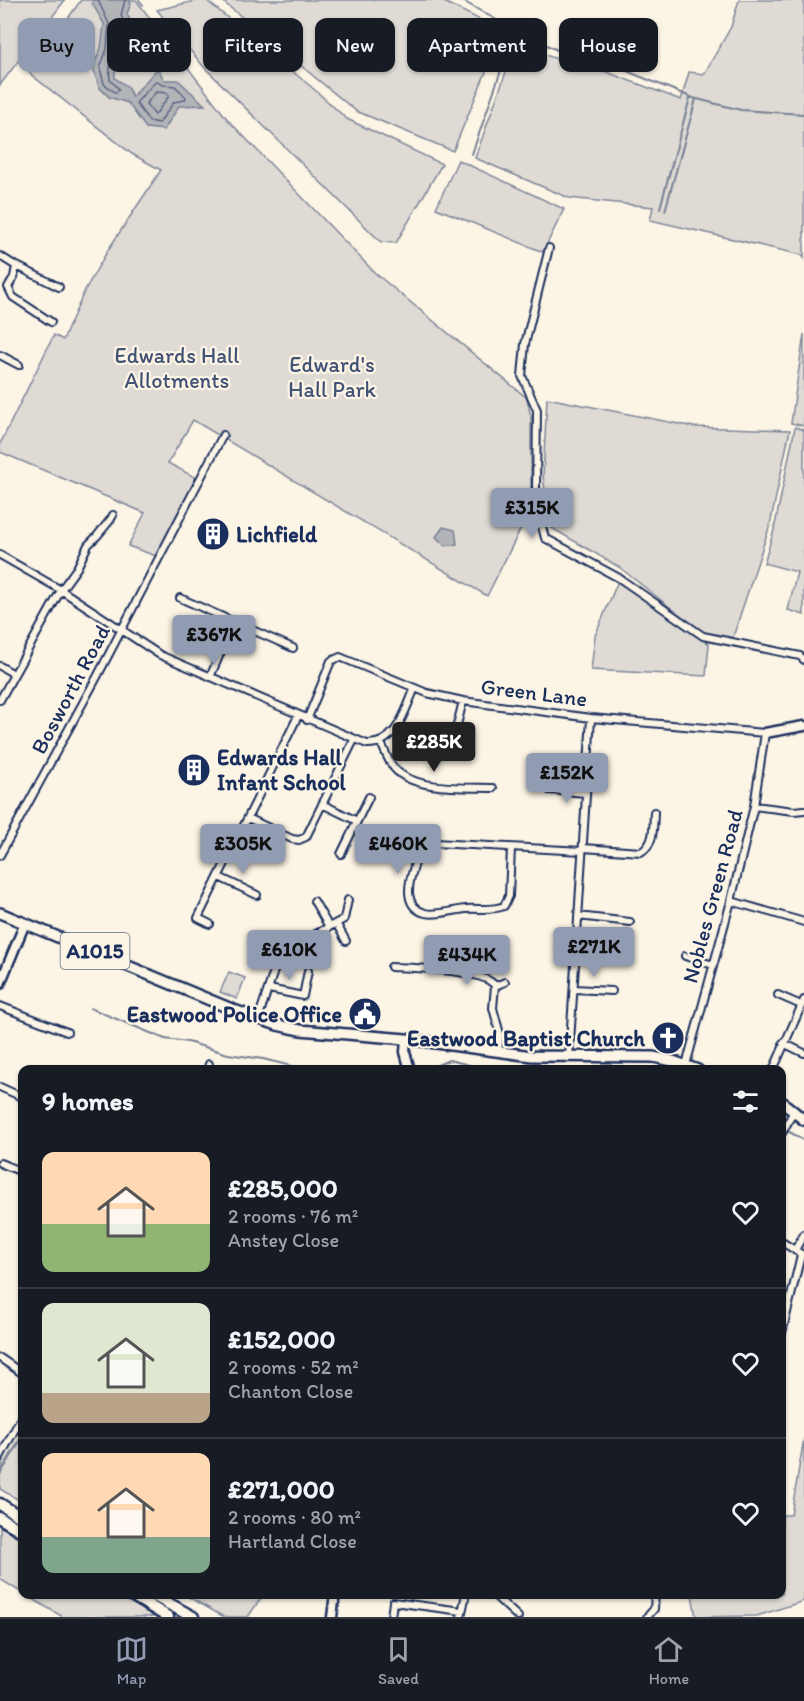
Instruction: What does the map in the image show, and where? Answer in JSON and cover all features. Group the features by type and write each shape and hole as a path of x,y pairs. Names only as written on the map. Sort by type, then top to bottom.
{"highway":[{"path":"0,1504 18,1515"},
{"path":"0,1518 18,1529"},
{"path":"138,1599 168,1617"},
{"path":"160,1599 193,1617"}],"main road":[{"name":"A1015","path":"0,913 258,1019 300,1030 406,1039 498,1052 570,1058 653,1058 686,1065"},
{"path":"786,1105 804,1120"}],"street":[{"path":"549,248 525,344 522,376 537,410 536,490 544,538 619,578 703,636 800,656 804,660"},
{"path":"0,256 59,287"},
{"path":"15,265 14,277 8,287 13,297 51,322"},
{"path":"0,355 19,366"},
{"name":"Bosworth Road","path":"0,855 122,631 223,435"},
{"path":"0,700 61,590 77,568 86,547 113,515"},
{"path":"0,555 61,590 151,650 354,740 367,744 381,742 390,737 415,688"},
{"path":"180,598 293,648"},
{"path":"210,677 234,622"},
{"name":"Green Lane","path":"307,720 330,664 337,657 437,696 464,701 591,718 765,733 804,726"},
{"path":"0,666 14,674"},
{"path":"455,733 464,701"},
{"path":"210,924 198,918 298,716"},
{"path":"570,1058 591,718"},
{"name":"Nobles Green Road","path":"686,1065 731,902 754,806 765,733"},
{"path":"248,818 292,839 302,840 308,835 354,740"},
{"path":"381,742 394,768 409,780 422,784 493,788"},
{"path":"549,790 586,793"},
{"path":"341,854 369,797"},
{"path":"322,804 357,821"},
{"path":"754,806 804,810"},
{"path":"511,848 509,896 504,906 428,914 418,910 410,900 409,883 418,854 424,847 435,843 641,852 648,848 652,841 654,812"},
{"path":"219,877 256,896"},
{"path":"258,1019 279,956 345,918 348,900"},
{"path":"314,901 329,927"},
{"path":"731,902 804,922"},
{"path":"578,916 630,922"},
{"path":"0,984 26,923"},
{"path":"336,923 346,941"},
{"path":"685,956 713,964"},
{"path":"391,967 439,969 480,975 490,980 495,986 493,1008 500,1034 498,1052"},
{"path":"269,989 303,996 308,971"},
{"path":"495,986 505,982"},
{"path":"574,989 612,991"},
{"path":"774,1065 802,1003 778,995"},
{"path":"0,1006 68,1032"},
{"path":"406,1039 405,1052 409,1065"},
{"path":"783,1043 804,1053"},
{"path":"0,1088 18,1095"},
{"path":"786,1126 794,1112"},
{"path":"0,1163 18,1170"},
{"path":"795,1250 804,1234"},
{"path":"786,1244 803,1255 786,1318"},
{"path":"0,1358 18,1370"},
{"path":"0,1457 18,1423"},
{"path":"332,1617 334,1599"},
{"path":"391,1617 393,1602 462,1614 465,1599"},
{"path":"498,1599 518,1617"},
{"path":"647,1617 654,1609 655,1599"}],"green space":[{"path":"0,0 65,0 51,18 18,18 18,61 0,85"},
{"name":"Edward's Hall Park","path":"81,0 136,0 150,18 107,18 107,72 191,72 228,120 375,273 527,398 531,417 531,508 487,596 193,420 168,463 200,480 159,557 128,546 145,513 0,452 0,444 54,335 63,340 85,290 108,250 161,170 132,154 29,73 95,72 95,18 68,18"},
{"path":"206,0 228,18 203,18 203,66 191,51 191,18 164,18 157,10"},
{"path":"221,0 440,0 477,18 407,18 407,72 486,72 453,151 356,111 303,67 303,18 243,18"},
{"path":"739,0 804,0 804,258 802,255 650,220 653,207 569,198 475,158 506,72 547,72 547,55 559,60 559,72 607,72 681,100 689,72 704,74 731,27"},
{"path":"209,72 293,72 347,119 442,164 396,243 381,242"},
{"path":"458,160 564,209 543,252 436,208"},
{"path":"804,334 804,426 791,423"},
{"path":"547,398 694,427 790,430 770,525 732,640 704,634 619,567 550,527 543,476"},
{"path":"795,427 804,430 804,615 788,610 797,572 764,563 774,530"},
{"path":"618,581 709,644 706,676 591,670 595,636"},
{"path":"229,972 245,978 237,999 220,992"},
{"path":"18,1424 18,1443 0,1473 7,1445"},
{"path":"804,1438 804,1601 757,1616 696,1617 693,1599 786,1599 786,1515 791,1515"},
{"path":"18,1446 18,1500 0,1489 0,1475"},
{"path":"0,1526 18,1537 18,1590 0,1579"},
{"path":"33,1599 124,1599 157,1617 63,1617"},
{"path":"192,1599 260,1599 248,1617 224,1617"}],"water":[{"path":"93,0 129,0 131,3 127,14 129,18 107,18 107,72 115,72 115,78 128,87 132,97 154,72 160,72 164,80 178,80 205,105 179,106 164,130 146,128 128,103 109,97 99,87 94,72 104,24 92,3"},
{"path":"443,527 455,530 457,544 445,546 436,537"}],"waterway":[{"path":"139,0 143,5"},
{"path":"461,0 559,51 575,50 693,98 741,110 804,114"},
{"path":"472,154 500,72"},
{"path":"660,208 690,98"},
{"path":"665,211 696,99"},
{"path":"90,1008 165,1039 188,1042 228,1054 288,1065"},
{"path":"438,1065 449,1060 470,1065"},
{"path":"786,1130 804,1140"}],"place":[{"name":"Lichfield","path":"213,534"},
{"name":"Edwards Hall Infant School","path":"194,770"},
{"name":"Eastwood Police Office","path":"365,1014"},
{"name":"Eastwood Baptist Church","path":"668,1038"}],"park label":[{"name":"Edwards Hall Allotments","path":"177,368"}]}
